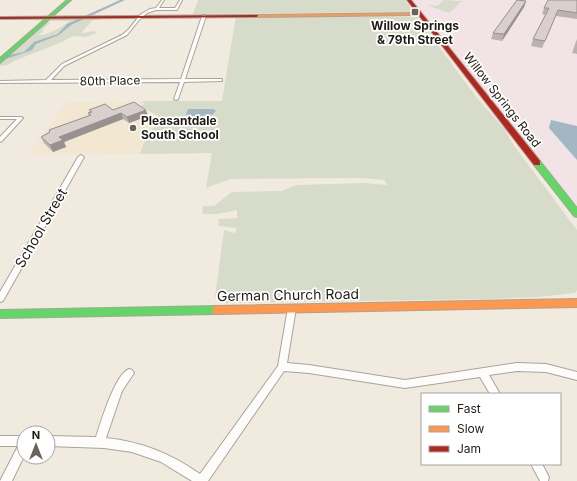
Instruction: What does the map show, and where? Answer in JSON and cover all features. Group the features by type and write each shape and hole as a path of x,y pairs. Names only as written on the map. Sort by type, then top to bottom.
{"street":[{"path":"2,59 69,0"},
{"path":"157,9 163,0"},
{"path":"47,82 63,65 124,36 146,11 157,9 176,9 181,0"},
{"name":"Willow Springs Road","path":"409,0 577,214"},
{"path":"0,18 420,14"},
{"path":"176,99 204,16"},
{"name":"80th Place","path":"0,82 220,80"},
{"path":"0,118 21,118 0,140"},
{"name":"School Street","path":"0,299 81,157"},
{"name":"German Church Road","path":"0,314 577,303"},
{"path":"56,441 100,442 125,445 159,455 201,481 282,367 292,308"},
{"path":"282,367 309,369 405,384 518,367 546,368 577,376"},
{"path":"100,442 118,389 129,373"},
{"path":"483,373 494,393"},
{"path":"0,441 16,441"},
{"path":"6,481 16,461"},
{"path":"537,465 544,477"}],"shaded area":[{"path":"412,0 577,0 577,206 576,206"},
{"name":"Pleasantdale South School","path":"222,101 212,153 28,155 67,102"}],"green space":[{"path":"198,0 405,0 414,12 193,14"},
{"path":"443,0 462,1 449,13 427,5 438,6"},
{"path":"236,16 417,17 477,98 505,130 512,143 577,230 577,290 575,293 538,297 489,299 226,303 215,297 224,230 235,233 237,228 219,226 218,219 237,218 237,210 217,214 202,214 203,206 214,206 232,192 281,191 296,185 365,183 387,185 384,180 361,178 230,179 206,188 212,153 140,154 148,132 155,127 158,116 141,106 145,104 141,101 222,101"},
{"path":"102,18 99,20 93,20 81,33 93,31 98,32 86,37 73,36 62,42 14,61 8,65 0,66 0,64 47,22 50,23 43,29 43,32 38,35 51,32 70,21 50,21 53,19"}],"water":[{"path":"120,0 125,0 71,25 59,35 36,44 32,50 0,61 0,57 24,52 34,42 58,34 67,24"},
{"path":"188,109 213,109 216,111 212,115 188,117 186,114"},
{"path":"551,120 577,126 577,160 549,128"}],"building":[{"path":"517,0 526,1 504,34 493,33"},
{"path":"548,0 577,0 577,13 558,10 545,41 533,39 549,8 544,8"},
{"path":"134,102 146,110 127,117 121,113 59,137 63,140 50,145 41,137 50,132 49,130 91,115 88,113 92,112 89,110 105,104 113,110"}],"traffic: fast":[{"path":"0,61 69,0"},
{"path":"537,163 577,214"},
{"path":"0,314 217,310"}],"traffic: slow":[{"path":"257,16 420,14"},
{"path":"217,310 577,303"}],"traffic: jam":[{"path":"409,0 537,163"},
{"path":"0,18 257,16"}],"place":[{"name":"Willow Springs & 79th Street","path":"415,12"},
{"name":"Pleasantdale South School","path":"133,128"}]}
